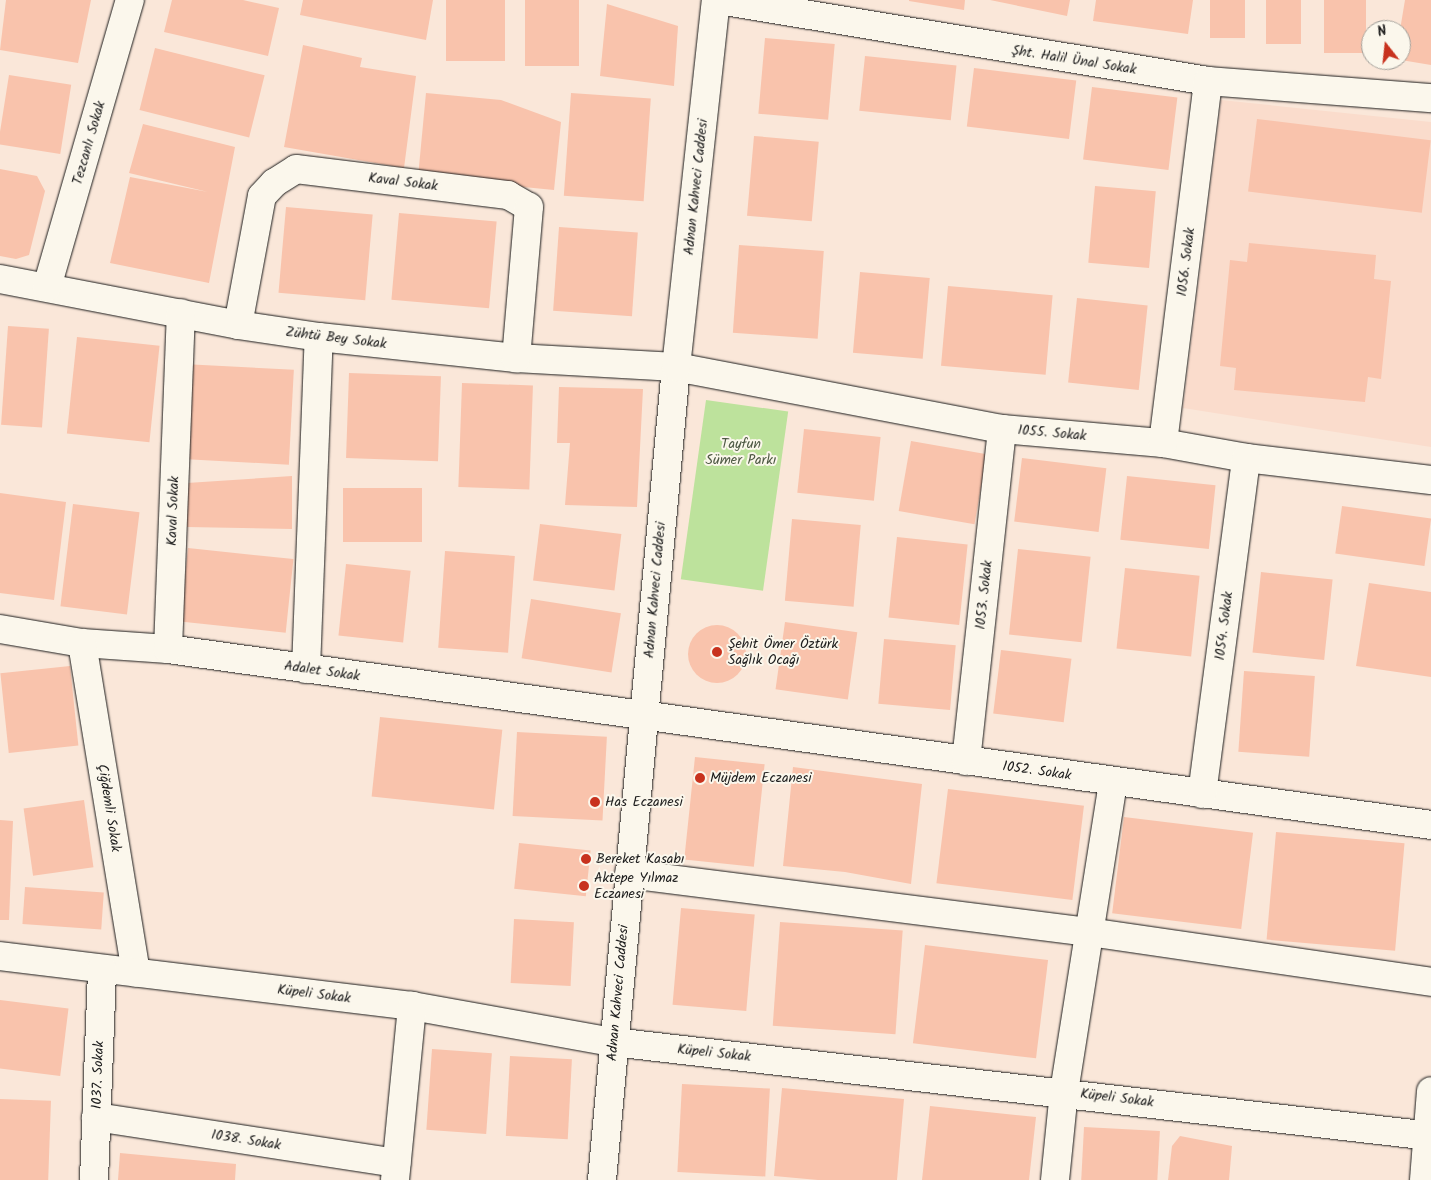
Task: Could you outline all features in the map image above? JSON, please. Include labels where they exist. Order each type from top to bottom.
[{"type":"street","name":"Tezcanlı Sokak","points":[[47,287],[130,0]]},
{"type":"street","name":"Şht. Halil Ünal Sokak","points":[[718,0],[1208,81],[1431,98]]},
{"type":"street","name":"Adnan Kahveci Caddesi","points":[[602,1180],[613,1042],[676,367],[718,0]]},
{"type":"street","name":"1056. Sokak","points":[[1163,443],[1208,81]]},
{"type":"street","name":"Kaval Sokak","points":[[238,325],[262,196],[274,183],[296,169],[508,195],[529,207],[516,358]]},
{"type":"street","name":"Zühtü Bey Sokak","points":[[0,279],[238,325],[319,337],[516,358],[676,367]]},
{"type":"street","name":"Kaval Sokak","points":[[168,649],[181,313]]},
{"type":"street","points":[[306,668],[319,337]]},
{"type":"street","name":"1055. Sokak","points":[[676,367],[1002,429],[1163,443],[1246,458],[1431,480]]},
{"type":"street","name":"1053. Sokak","points":[[966,762],[1002,429]]},
{"type":"street","name":"1054. Sokak","points":[[1202,794],[1246,458]]},
{"type":"street","name":"Adalet Sokak","points":[[0,629],[82,642],[168,649],[643,717]]},
{"type":"street","name":"Çiğdemli Sokak","points":[[82,642],[136,973]]},
{"type":"street","name":"1052. Sokak","points":[[643,717],[1431,825]]},
{"type":"street","points":[[1055,1180],[1064,1092],[1113,782]]},
{"type":"street","points":[[629,874],[1089,932],[1431,982]]},
{"type":"street","name":"Küpeli Sokak","points":[[0,956],[102,970],[412,1006],[613,1042],[1064,1092],[1430,1136]]},
{"type":"street","name":"1037. Sokak","points":[[94,1180],[102,970]]},
{"type":"street","points":[[396,1172],[412,1006]]},
{"type":"street","points":[[1424,1180],[1430,1136],[1431,1091]]},
{"type":"street","name":"1038. Sokak","points":[[96,1117],[396,1172]]},
{"type":"shaded area","points":[[1221,100],[1431,122],[1431,447],[1183,408]]},
{"type":"green space","name":"Tayfun Sümer Parkı","points":[[706,400],[788,412],[763,591],[681,579]]},
{"type":"building","points":[[6,0],[91,0],[78,63],[0,50]]},
{"type":"building","points":[[172,0],[243,0],[279,8],[268,56],[164,32]]},
{"type":"building","points":[[303,0],[433,0],[426,40],[300,15]]},
{"type":"building","points":[[446,0],[505,0],[505,61],[446,61]]},
{"type":"building","points":[[525,0],[579,0],[579,66],[525,66]]},
{"type":"building","points":[[909,0],[965,0],[964,10]]},
{"type":"building","points":[[990,0],[1070,0],[1067,16]]},
{"type":"building","points":[[1096,0],[1193,0],[1188,34],[1093,21]]},
{"type":"building","points":[[1210,0],[1245,0],[1245,38],[1210,38]]},
{"type":"building","points":[[1266,0],[1301,0],[1301,44],[1266,44]]},
{"type":"building","points":[[1324,0],[1366,0],[1366,20],[1361,20],[1361,53],[1324,53]]},
{"type":"building","points":[[1405,0],[1431,0],[1431,65],[1411,62],[1411,20],[1402,20]]},
{"type":"building","points":[[607,4],[678,26],[674,86],[600,76]]},
{"type":"building","points":[[765,38],[835,44],[828,120],[758,114]]},
{"type":"building","points":[[303,45],[362,58],[360,67],[416,76],[404,168],[284,147]]},
{"type":"building","points":[[155,48],[265,75],[249,137],[140,110]]},
{"type":"building","points":[[865,56],[956,66],[951,120],[859,111]]},
{"type":"building","points":[[974,68],[1076,81],[1069,139],[967,127]]},
{"type":"building","points":[[9,75],[71,85],[60,154],[0,144],[0,132]]},
{"type":"building","points":[[1092,87],[1177,97],[1168,170],[1083,159]]},
{"type":"building","points":[[426,93],[501,100],[561,122],[554,190],[418,177]]},
{"type":"building","points":[[571,93],[651,99],[644,201],[564,196]]},
{"type":"building","points":[[1257,119],[1431,140],[1422,213],[1248,191]]},
{"type":"building","points":[[143,124],[235,147],[209,283],[110,263],[130,177],[208,192],[129,173]]},
{"type":"building","points":[[754,136],[819,142],[812,221],[747,216]]},
{"type":"building","points":[[0,169],[37,176],[45,191],[29,255],[16,259],[0,256]]},
{"type":"building","points":[[1095,186],[1156,191],[1149,268],[1088,263]]},
{"type":"building","points":[[286,207],[373,215],[365,300],[279,293]]},
{"type":"building","points":[[399,213],[497,222],[489,308],[391,300]]},
{"type":"building","points":[[559,227],[638,233],[632,316],[553,311]]},
{"type":"building","points":[[1249,243],[1376,255],[1374,279],[1391,281],[1381,379],[1368,377],[1365,402],[1234,390],[1236,368],[1220,366],[1230,260],[1247,262]]},
{"type":"building","points":[[739,245],[824,251],[818,339],[733,333]]},
{"type":"building","points":[[860,272],[930,278],[923,359],[853,353]]},
{"type":"building","points":[[948,286],[1053,295],[1046,375],[941,366]]},
{"type":"building","points":[[1077,298],[1148,305],[1139,390],[1068,383]]},
{"type":"building","points":[[8,326],[49,329],[42,428],[1,425]]},
{"type":"building","points":[[77,337],[160,346],[149,442],[67,433]]},
{"type":"building","points":[[183,364],[294,370],[289,465],[178,459]]},
{"type":"building","points":[[349,373],[441,376],[438,461],[346,458]]},
{"type":"building","points":[[462,383],[533,385],[529,489],[458,487]]},
{"type":"building","points":[[559,387],[643,389],[637,507],[565,505],[570,443],[557,443]]},
{"type":"building","points":[[804,429],[881,437],[874,501],[797,493]]},
{"type":"building","points":[[911,441],[987,454],[975,524],[899,511]]},
{"type":"building","points":[[1022,458],[1106,468],[1099,532],[1014,522]]},
{"type":"building","points":[[292,476],[292,529],[187,527],[187,483]]},
{"type":"building","points":[[1127,476],[1216,485],[1209,549],[1120,540]]},
{"type":"building","points":[[343,488],[422,488],[422,542],[343,542]]},
{"type":"building","points":[[0,493],[66,502],[54,600],[0,593]]},
{"type":"building","points":[[73,504],[140,512],[127,614],[60,606]]},
{"type":"building","points":[[1342,506],[1431,519],[1424,566],[1335,554]]},
{"type":"building","points":[[792,519],[861,525],[854,607],[785,601]]},
{"type":"building","points":[[540,524],[621,534],[614,591],[533,581]]},
{"type":"building","points":[[897,537],[968,544],[959,625],[889,618]]},
{"type":"building","points":[[188,548],[293,559],[286,633],[180,622]]},
{"type":"building","points":[[1018,549],[1091,557],[1082,642],[1009,635]]},
{"type":"building","points":[[445,551],[515,556],[508,653],[438,648]]},
{"type":"building","points":[[346,564],[411,571],[403,642],[338,636]]},
{"type":"building","points":[[1125,568],[1200,576],[1191,656],[1117,649]]},
{"type":"building","points":[[1261,572],[1333,580],[1324,660],[1253,653]]},
{"type":"building","points":[[1369,583],[1431,592],[1431,677],[1356,666]]},
{"type":"building","points":[[531,599],[621,613],[611,672],[522,658]]},
{"type":"building","points":[[785,622],[857,632],[848,699],[776,689]]},
{"type":"building","name":"Şehit Ömer Öztürk Sağlık Ocağı","points":[[717,625],[728,627],[738,633],[744,643],[746,654],[744,665],[738,675],[728,681],[717,683],[706,681],[696,675],[690,665],[688,654],[690,643],[696,633],[706,627]]},
{"type":"building","points":[[884,639],[956,645],[950,710],[878,704]]},
{"type":"building","points":[[1001,650],[1071,659],[1064,722],[993,714]]},
{"type":"building","points":[[70,666],[78,746],[9,753],[0,673]]},
{"type":"building","points":[[1244,671],[1315,676],[1309,757],[1238,752]]},
{"type":"building","points":[[380,717],[502,730],[494,809],[372,797]]},
{"type":"building","points":[[517,732],[607,737],[602,821],[513,816]]},
{"type":"building","points":[[695,757],[765,764],[754,867],[684,859]]},
{"type":"building","points":[[793,767],[922,784],[911,884],[845,872],[783,866]]},
{"type":"building","points":[[948,789],[1084,806],[1072,900],[936,883]]},
{"type":"building","points":[[84,800],[93,867],[33,876],[24,808]]},
{"type":"building","points":[[1124,817],[1253,833],[1241,929],[1112,913]]},
{"type":"building","points":[[0,820],[13,821],[9,920],[0,920]]},
{"type":"building","points":[[1276,832],[1405,843],[1395,951],[1267,940]]},
{"type":"building","points":[[519,843],[591,851],[586,896],[514,889]]},
{"type":"building","points":[[25,887],[104,893],[101,929],[22,924]]},
{"type":"building","points":[[681,908],[755,914],[746,1011],[673,1005]]},
{"type":"building","points":[[514,919],[574,922],[571,986],[511,983]]},
{"type":"building","points":[[780,922],[903,931],[895,1034],[773,1026]]},
{"type":"building","points":[[925,945],[1048,960],[1036,1058],[913,1043]]},
{"type":"building","points":[[0,1000],[68,1008],[60,1076],[0,1069]]},
{"type":"building","points":[[432,1049],[492,1053],[486,1134],[426,1130]]},
{"type":"building","points":[[510,1056],[572,1059],[568,1139],[506,1136]]},
{"type":"building","points":[[682,1084],[770,1089],[765,1176],[677,1172]]},
{"type":"building","points":[[782,1088],[904,1099],[897,1180],[818,1180],[774,1176]]},
{"type":"building","points":[[0,1099],[51,1101],[48,1180],[0,1180]]},
{"type":"building","points":[[930,1106],[1036,1117],[1029,1180],[922,1180]]},
{"type":"building","points":[[1084,1127],[1160,1131],[1157,1180],[1081,1180]]},
{"type":"building","points":[[1180,1136],[1232,1146],[1229,1180],[1168,1180],[1172,1146]]},
{"type":"building","points":[[120,1153],[236,1164],[235,1180],[118,1180]]},
{"type":"place","name":"Şehit Ömer Öztürk Sağlık Ocağı","points":[[717,652]]},
{"type":"place","name":"Müjdem Eczanesi","points":[[700,778]]},
{"type":"place","name":"Has Eczanesi","points":[[595,802]]},
{"type":"place","name":"Bereket Kasabı","points":[[586,859]]},
{"type":"place","name":"Aktepe Yılmaz Eczanesi","points":[[584,886]]}]
